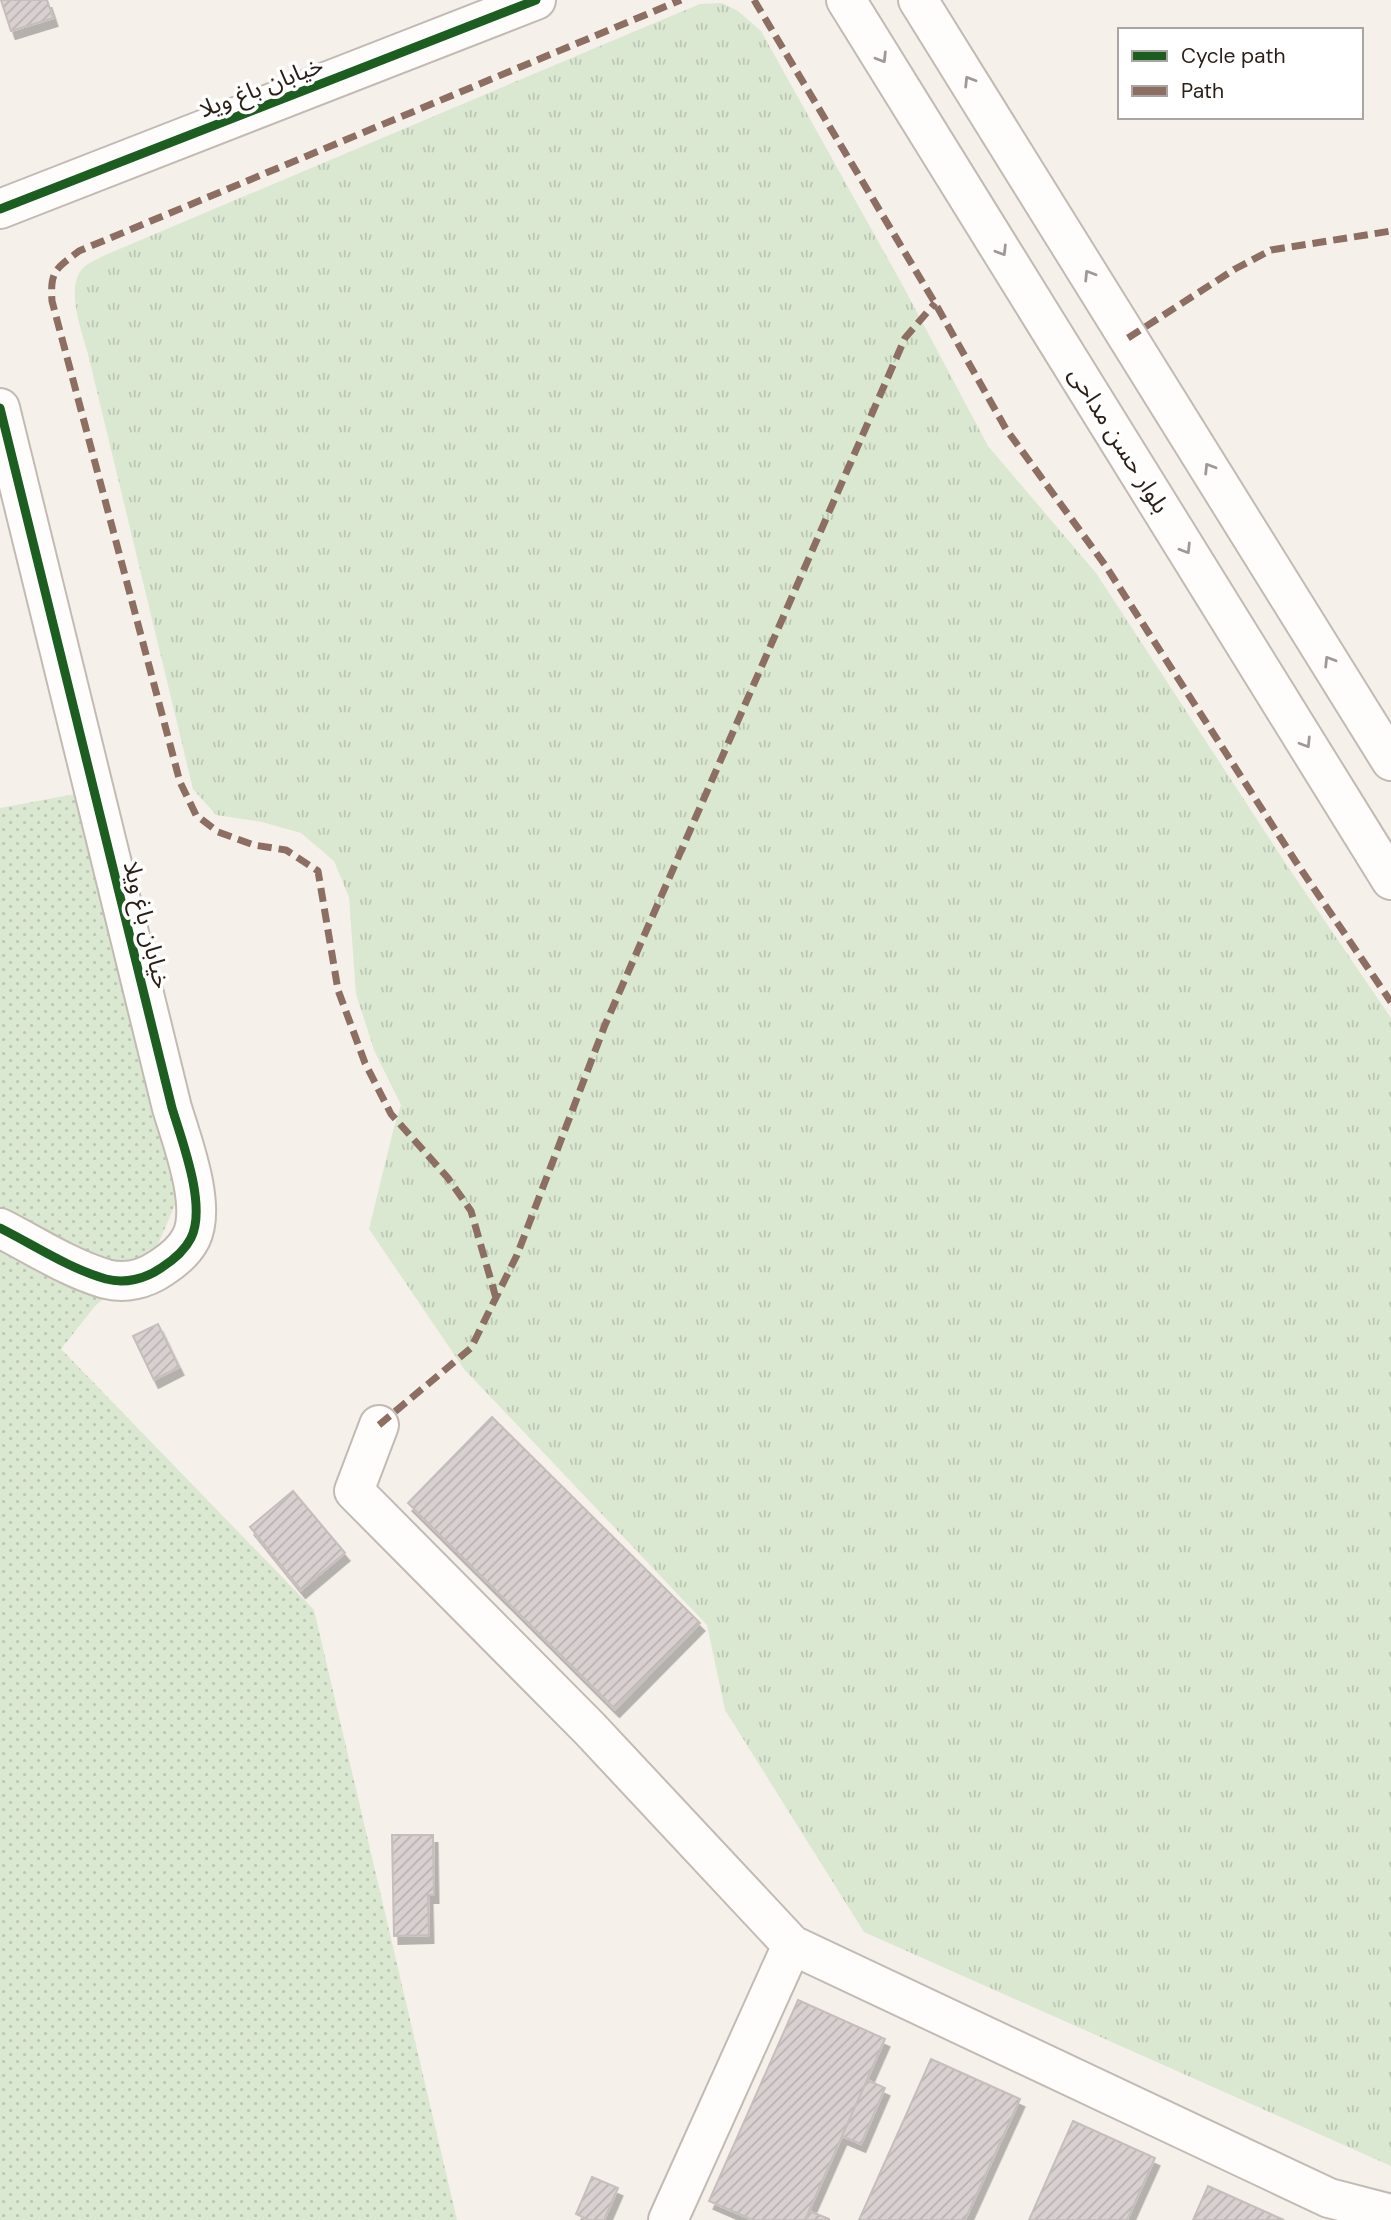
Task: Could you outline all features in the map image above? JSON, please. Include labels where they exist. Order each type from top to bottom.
[{"type":"main road","name":"خیابان باغ ویلا","points":[[0,209],[536,0]]},
{"type":"main road","name":"بلوار حسن مداحی","points":[[846,0],[1391,880]]},
{"type":"main road","points":[[918,0],[1391,761]]},
{"type":"main road","name":"خیابان باغ ویلا","points":[[0,408],[172,1108],[191,1172],[196,1208],[191,1238],[181,1252],[153,1273],[131,1280],[108,1280],[80,1270],[0,1228]]},
{"type":"main road","points":[[379,1425],[354,1491],[590,1729],[792,1945],[1329,2198],[1391,2214]]},
{"type":"main road","points":[[668,2220],[792,1945]]},
{"type":"green space","points":[[722,3],[738,11],[761,31],[903,286],[988,446],[1096,573],[1288,867],[1391,1018],[1391,2166],[864,1932],[725,1710],[707,1625],[464,1369],[369,1229],[401,1105],[374,1050],[356,994],[349,897],[334,861],[301,833],[262,822],[216,815],[193,789],[76,309],[75,286],[78,275],[84,267],[103,256],[700,4]]},
{"type":"green space","points":[[97,790],[199,1163],[174,1207],[153,1256],[95,1306],[61,1349],[314,1610],[457,2220],[0,2220],[0,808]]},
{"type":"building","points":[[1,0],[47,0],[53,18],[11,31]]},
{"type":"building","points":[[158,1324],[179,1367],[154,1380],[133,1336]]},
{"type":"building","points":[[492,1417],[700,1623],[615,1709],[408,1503]]},
{"type":"building","points":[[293,1491],[345,1553],[301,1590],[250,1527]]},
{"type":"building","points":[[392,1835],[433,1835],[434,1895],[428,1895],[429,1935],[394,1936]]},
{"type":"building","points":[[798,2000],[885,2039],[805,2220],[753,2220],[709,2201]]},
{"type":"building","points":[[931,2059],[1020,2099],[965,2220],[859,2220]]},
{"type":"building","points":[[867,2080],[885,2088],[861,2144],[842,2136]]},
{"type":"building","points":[[1073,2121],[1155,2158],[1127,2220],[1029,2220]]},
{"type":"building","points":[[592,2177],[618,2188],[604,2220],[589,2220],[576,2214]]},
{"type":"building","points":[[1208,2186],[1284,2220],[1193,2220]]},
{"type":"building","points":[[809,2211],[829,2219],[829,2220],[805,2220]]},
{"type":"marked path","points":[[496,1298],[471,1211],[448,1178],[391,1114],[365,1063],[338,990],[318,871],[286,850],[254,845],[218,832],[196,815],[180,782],[52,301],[52,283],[56,271],[79,251],[681,0]]},
{"type":"marked path","points":[[754,0],[935,303],[1006,429],[1105,565],[1296,862],[1391,1002]]},
{"type":"marked path","points":[[1128,338],[1235,269],[1271,250],[1391,231]]},
{"type":"marked path","points":[[379,1425],[471,1348],[517,1255],[605,1025],[905,338],[935,303]]},
{"type":"cycle path","points":[[0,209],[536,0]]},
{"type":"cycle path","points":[[0,408],[172,1108],[187,1155],[196,1209],[191,1238],[182,1251],[155,1272],[128,1281],[106,1279],[78,1269],[0,1228]]}]
